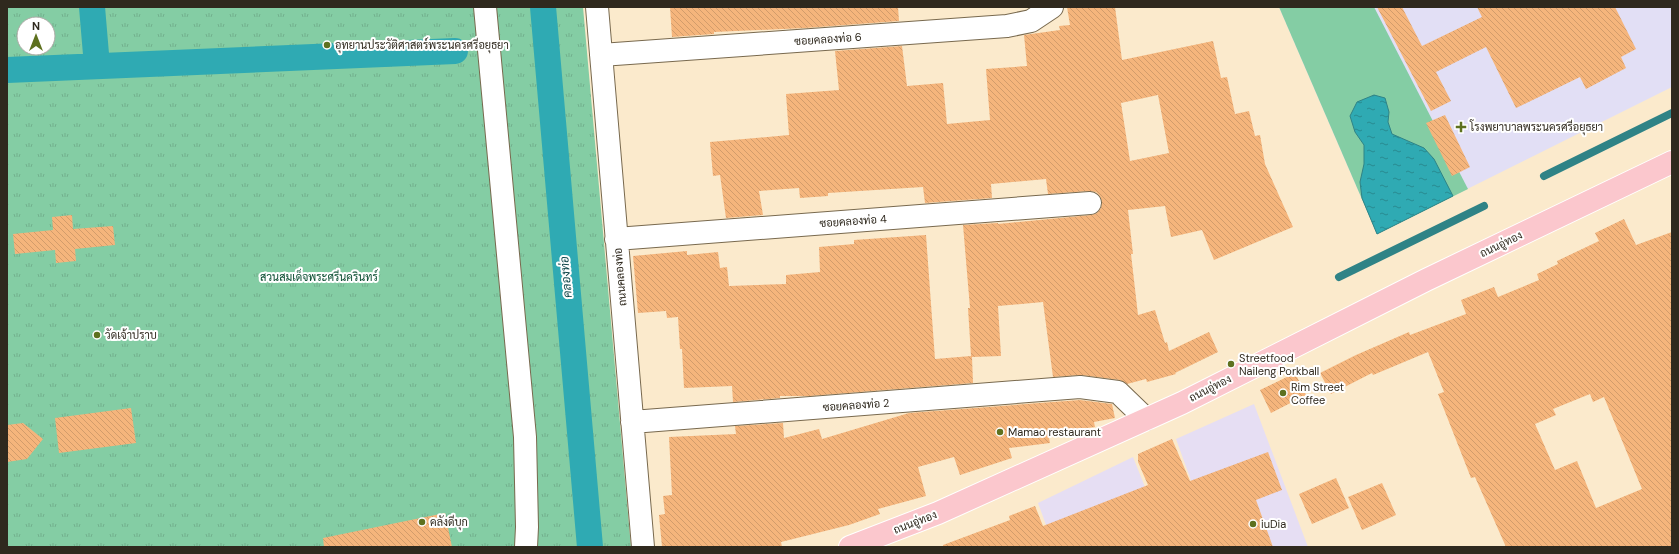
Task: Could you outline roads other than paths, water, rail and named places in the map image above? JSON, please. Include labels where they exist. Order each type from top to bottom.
[{"type":"main road","name":"ถนนอู่ทอง","points":[[850,547],[938,513],[1146,419],[1426,280],[1672,162]]},
{"type":"street","points":[[485,7],[525,437],[528,527],[526,547]]},
{"type":"street","name":"ถนนคลองท่อ","points":[[597,7],[643,547]]},
{"type":"street","name":"ซอยคลองท่อ 6","points":[[601,55],[1007,26],[1031,21],[1052,7]]},
{"type":"street","name":"ซอยคลองท่อ 4","points":[[616,239],[1090,202]]},
{"type":"street","name":"ซอยคลองท่อ 2","points":[[632,422],[1080,387],[1118,392],[1146,419]]},
{"type":"water","points":[[1374,95],[1385,98],[1389,112],[1388,122],[1392,134],[1424,148],[1434,159],[1453,196],[1377,234],[1362,198],[1360,182],[1364,164],[1364,145],[1355,132],[1350,116],[1357,102]]},
{"type":"waterway","points":[[92,7],[97,66]]},
{"type":"waterway","name":"คลองท่อ","points":[[543,7],[590,547]]},
{"type":"waterway","points":[[7,70],[455,51]]},
{"type":"waterway","points":[[1544,176],[1672,113]]},
{"type":"waterway","points":[[1339,277],[1484,206]]},
{"type":"place","name":"อุทยานประวัติศาสตร์พระนครศรีอยุธยา","points":[[327,45]]},
{"type":"place","name":"โรงพยาบาลพระนครศรีอยุธยา","points":[[1461,127]]},
{"type":"place","name":"วัดเจ้าปราบ","points":[[97,335]]},
{"type":"place","name":"Streetfood Naileng Porkball","points":[[1231,364]]},
{"type":"place","name":"Rim Street Coffee","points":[[1283,393]]},
{"type":"place","name":"Mamao restaurant","points":[[1000,432]]},
{"type":"place","name":"คลังดีบุก","points":[[422,522]]},
{"type":"place","name":"iuDia","points":[[1253,524]]},
{"type":"park label","name":"สวนสมเด็จพระศรีนครินทร์","points":[[319,277]]}]
